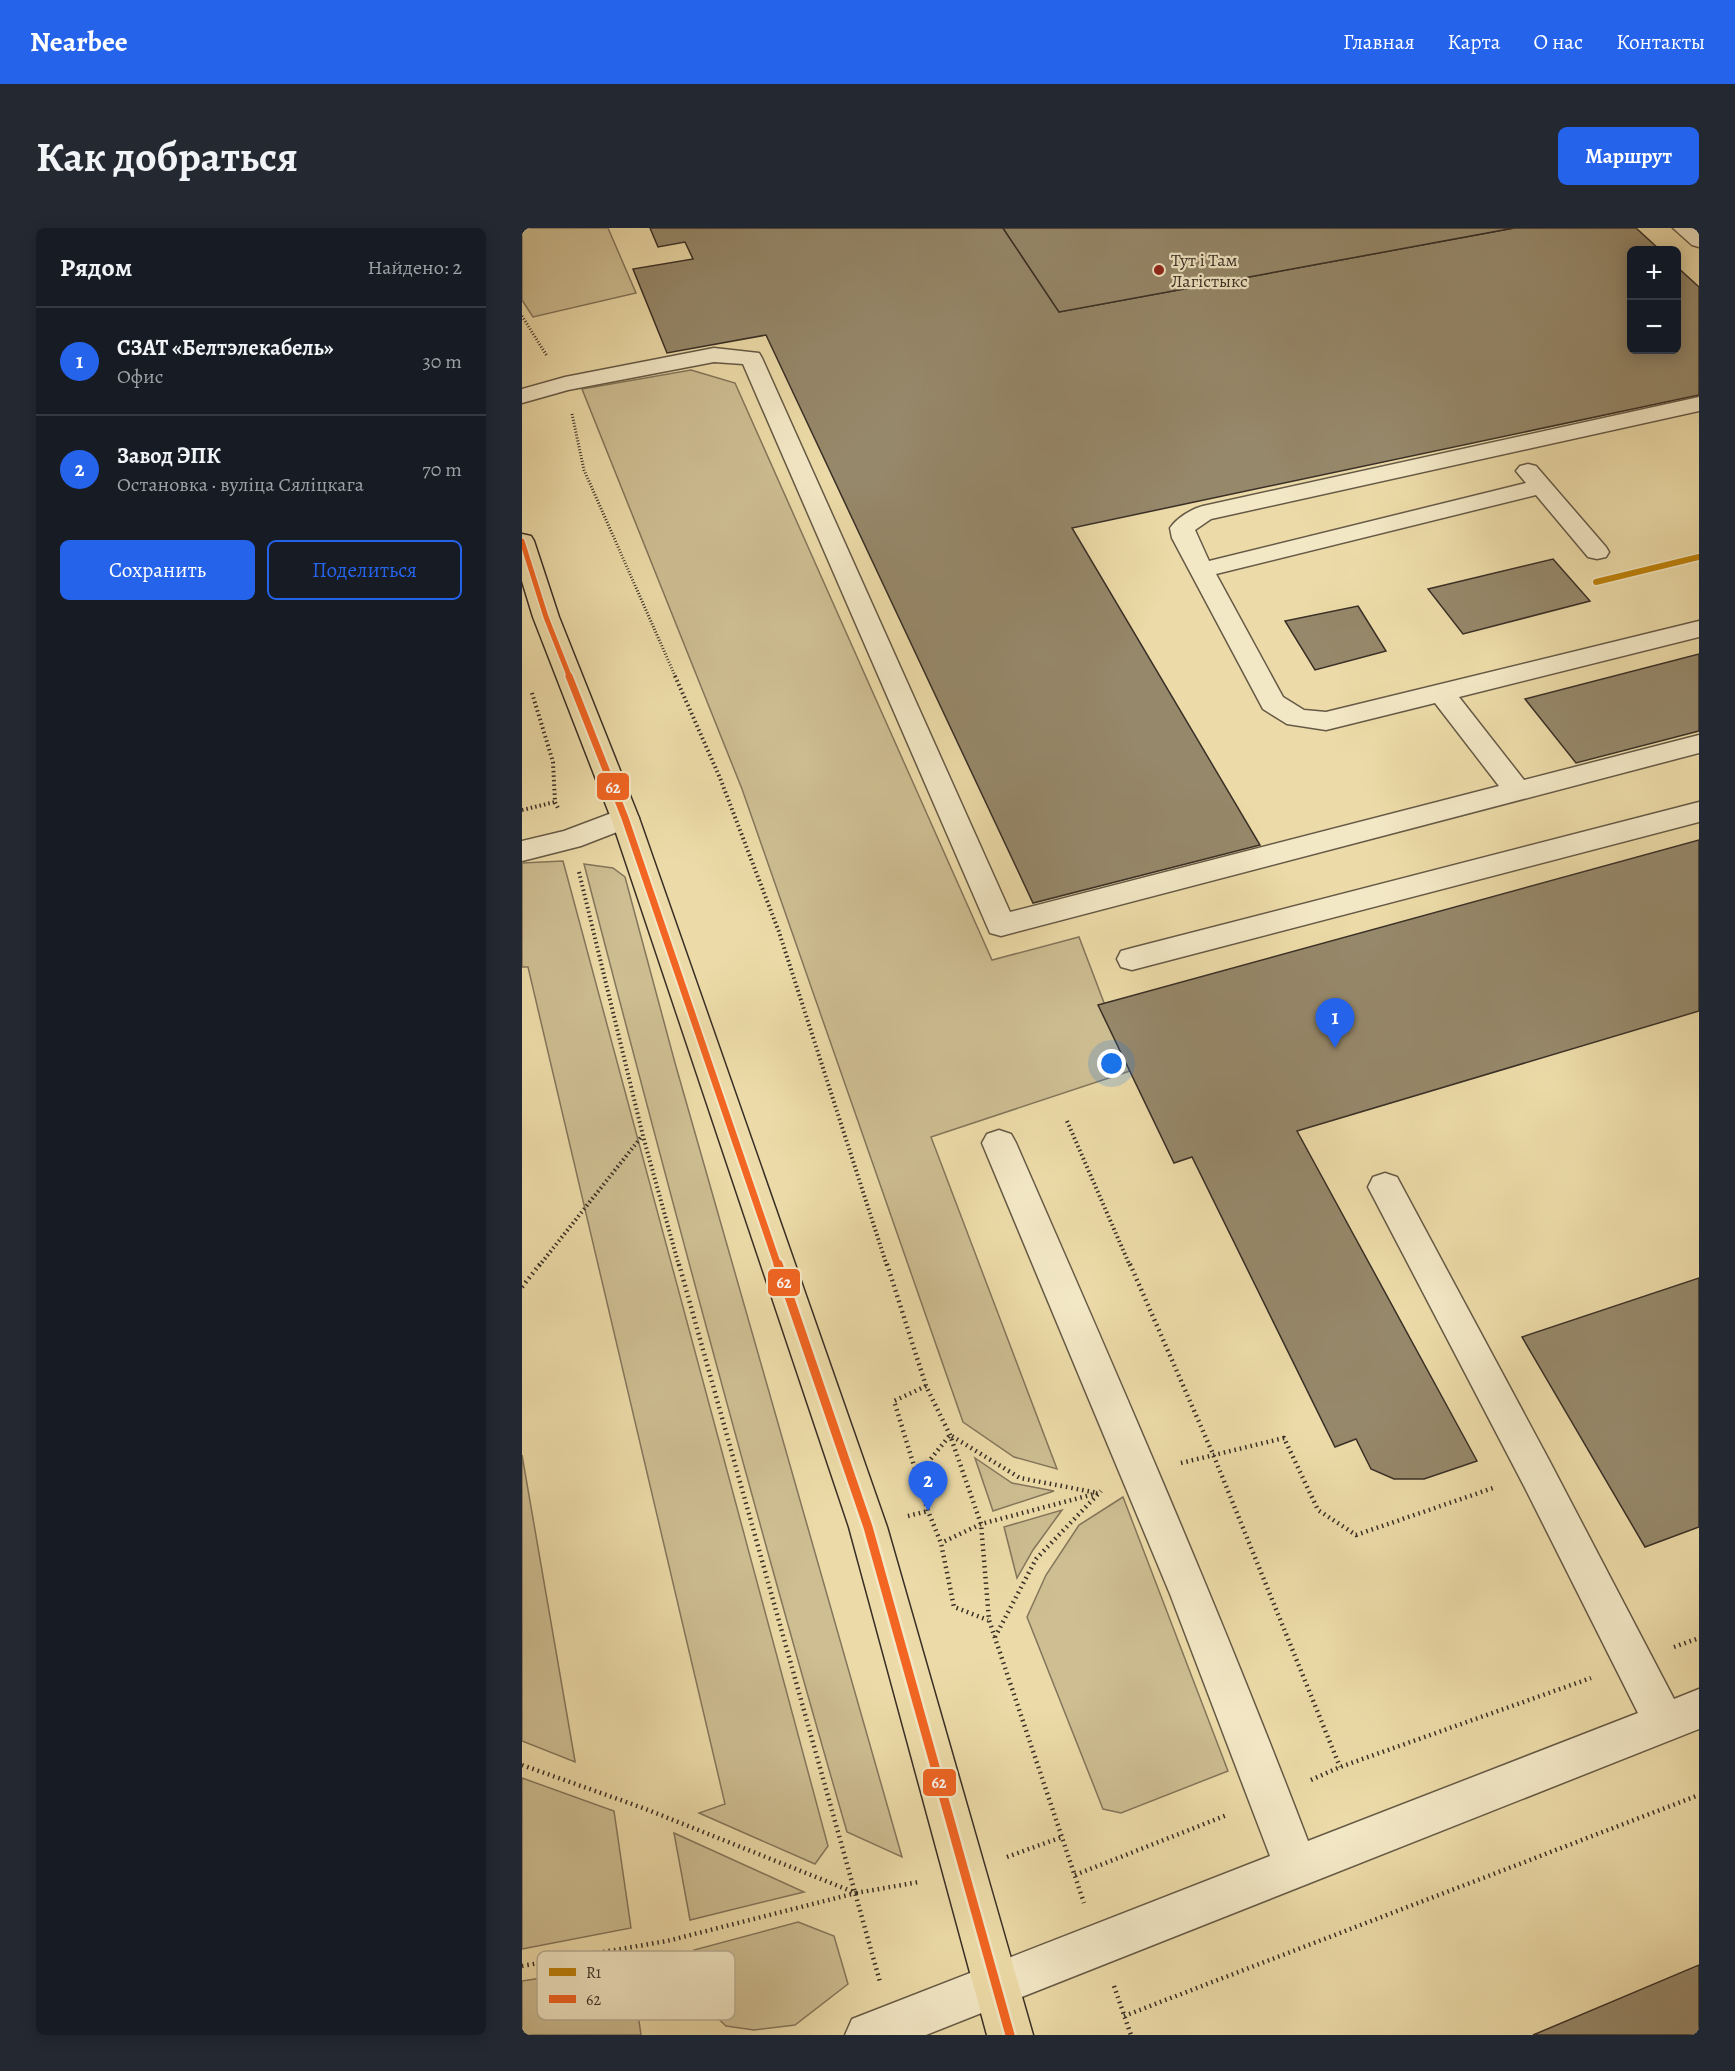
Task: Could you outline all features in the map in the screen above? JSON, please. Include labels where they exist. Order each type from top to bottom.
[{"type":"main road","points":[[522,541],[546,617],[625,818],[868,1527],[1010,2035]]},
{"type":"lane","points":[[1683,228],[1699,241]]},
{"type":"lane","points":[[522,396],[565,384],[714,355],[751,358],[1001,925],[1699,744]]},
{"type":"lane","points":[[1699,404],[1203,513],[1182,528],[1184,538],[1273,703],[1297,718],[1326,721],[1699,629]]},
{"type":"lane","points":[[1507,447],[1597,552]]},
{"type":"lane","points":[[1201,570],[1541,487]]},
{"type":"lane","points":[[1442,692],[1518,791]]},
{"type":"lane","points":[[1132,959],[1699,812]]},
{"type":"lane","points":[[522,851],[571,839],[625,818]]},
{"type":"lane","points":[[999,1143],[1141,1473],[1296,1868]]},
{"type":"lane","points":[[880,2030],[1682,1716],[1635,1662],[1385,1187]]},
{"type":"path","points":[[522,316],[565,384],[584,470],[720,778],[780,932],[926,1386],[950,1435],[981,1524],[989,1620],[1131,2035]]},
{"type":"path","points":[[529,684],[554,762],[555,802],[571,839],[643,1136],[856,1893],[880,2030]]},
{"type":"path","points":[[522,810],[555,802]]},
{"type":"path","points":[[1066,1121],[1213,1454],[1340,1767]]},
{"type":"path","points":[[522,1287],[643,1136]]},
{"type":"path","points":[[926,1386],[894,1401],[941,1543],[954,1607],[989,1620]]},
{"type":"path","points":[[917,1476],[950,1435]]},
{"type":"path","points":[[950,1435],[1020,1478],[1098,1493]]},
{"type":"path","points":[[941,1543],[981,1524],[1098,1493],[1141,1473],[1284,1438],[1318,1510],[1356,1535],[1537,1474]]},
{"type":"path","points":[[995,1637],[1036,1559],[1098,1493]]},
{"type":"path","points":[[1075,1875],[1270,1798],[1340,1767],[1699,1638]]},
{"type":"path","points":[[522,1765],[643,1808],[856,1893]]},
{"type":"path","points":[[1124,2016],[1699,1795]]},
{"type":"path","points":[[609,1951],[667,1941],[856,1893]]},
{"type":"path","points":[[522,1966],[537,1963]]},
{"type":"shaded area","points":[[522,228],[608,228],[636,293],[533,317],[522,300]]},
{"type":"shaded area","points":[[691,370],[735,383],[992,960],[1079,937],[1130,1071],[931,1137],[1057,1469],[1014,1457],[963,1422],[742,789],[582,389]]},
{"type":"shaded area","points":[[563,861],[828,1846],[815,1864],[699,1813],[725,1804],[528,967],[522,967],[522,863]]},
{"type":"shaded area","points":[[584,864],[613,868],[625,877],[675,1063],[902,1857],[847,1832],[712,1349]]},
{"type":"shaded area","points":[[522,1455],[575,1761],[575,1762],[522,1741]]},
{"type":"shaded area","points":[[975,1458],[1012,1483],[1054,1491],[993,1511]]},
{"type":"shaded area","points":[[1123,1497],[1228,1771],[1121,1813],[1103,1809],[1027,1617],[1046,1575],[1079,1525]]},
{"type":"shaded area","points":[[1062,1510],[1033,1550],[1017,1578],[1004,1527]]},
{"type":"shaded area","points":[[522,1778],[614,1811],[631,1928],[522,1949]]},
{"type":"shaded area","points":[[674,1833],[804,1892],[690,1920]]},
{"type":"shaded area","points":[[798,1922],[834,1936],[848,1984],[795,2025],[754,2030],[726,2026],[720,2020],[735,2020],[735,1951],[694,1950]]},
{"type":"shaded area","points":[[537,1979],[537,2020],[639,2020],[641,2035],[522,2035],[522,1981]]},
{"type":"building","points":[[650,228],[1003,228],[1059,312],[1514,228],[1636,228],[1656,246],[1627,246],[1627,354],[1681,354],[1681,271],[1699,287],[1699,395],[1072,528],[1260,845],[1033,903],[766,335],[667,353],[633,269],[693,259],[685,242],[658,247]]},
{"type":"building","name":"Тут і Там Лагістыкс","points":[[1003,228],[1514,228],[1059,312]]},
{"type":"building","points":[[1553,559],[1590,601],[1463,634],[1428,589]]},
{"type":"building","points":[[1358,606],[1386,651],[1315,670],[1285,621]]},
{"type":"building","points":[[1699,654],[1699,731],[1576,763],[1525,699]]},
{"type":"building","points":[[1699,840],[1699,1011],[1297,1131],[1477,1461],[1424,1479],[1394,1479],[1371,1469],[1356,1439],[1335,1447],[1192,1157],[1174,1163],[1098,1005]]},
{"type":"building","points":[[1699,1278],[1699,1527],[1645,1547],[1522,1337]]},
{"type":"building","points":[[1699,1965],[1699,2035],[1533,2035]]},
{"type":"transit line","name":"62","points":[[522,541],[546,617],[625,818],[868,1527],[1010,2035]]},
{"type":"transit line","name":"R1","points":[[1596,582],[1699,557]]},
{"type":"place","name":"Тут і Там Лагістыкс","points":[[1159,270]]},
{"type":"place","name":"СЗАТ «Белтэлекабель»","points":[[1335,1048]]},
{"type":"place","name":"Завод ЭПК","points":[[928,1511]]}]
